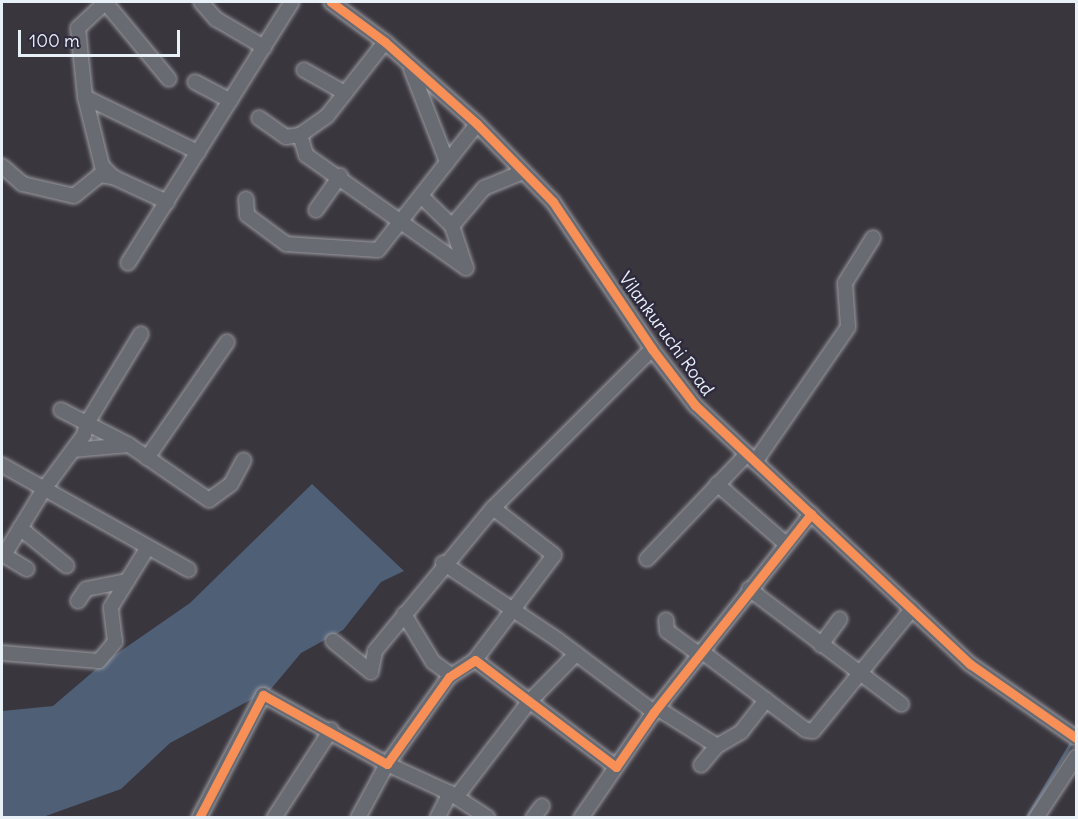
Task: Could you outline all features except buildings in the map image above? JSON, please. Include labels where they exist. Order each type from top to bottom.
[{"type":"street","points":[[113,177],[102,165],[85,97],[78,28],[105,2],[169,79]]},
{"type":"street","points":[[201,2],[216,19],[264,47]]},
{"type":"street","points":[[128,263],[292,2]]},
{"type":"street","name":"Vilankuruchi Road","points":[[338,4],[385,42],[477,124],[553,202],[652,349],[695,405],[970,664],[1073,736]]},
{"type":"street","points":[[259,118],[286,137],[300,135],[327,116],[385,42]]},
{"type":"street","points":[[409,64],[447,162]]},
{"type":"street","points":[[304,70],[345,93]]},
{"type":"street","points":[[195,82],[230,101]]},
{"type":"street","points":[[85,97],[198,152]]},
{"type":"street","points":[[246,200],[247,215],[286,244],[378,250],[477,124]]},
{"type":"street","points":[[300,135],[306,155],[340,176],[465,268],[452,226],[421,196]]},
{"type":"street","points":[[2,166],[23,184],[74,196],[100,175],[113,177],[166,202]]},
{"type":"street","points":[[452,226],[484,188],[523,172]]},
{"type":"street","points":[[316,210],[340,176]]},
{"type":"street","points":[[647,559],[717,484],[751,458],[848,327],[845,283],[873,238]]},
{"type":"street","points":[[27,569],[3,554],[44,489],[84,435],[87,423],[141,334]]},
{"type":"street","points":[[147,458],[227,342]]},
{"type":"street","points":[[333,641],[371,672],[375,651],[443,563],[493,508],[652,349]]},
{"type":"street","points":[[61,410],[129,445],[209,500],[231,484],[244,460]]},
{"type":"street","points":[[73,450],[129,445]]},
{"type":"street","points":[[2,465],[189,570]]},
{"type":"street","points":[[717,484],[786,544]]},
{"type":"street","points":[[358,818],[387,764],[451,675],[475,660],[554,555],[493,508]]},
{"type":"street","points":[[581,818],[655,710],[749,589],[811,514]]},
{"type":"street","points":[[20,528],[67,566]]},
{"type":"street","points":[[2,653],[99,662],[115,642],[111,607],[148,547]]},
{"type":"street","points":[[443,563],[655,710],[717,746]]},
{"type":"street","points":[[78,601],[86,589],[127,581]]},
{"type":"street","points":[[749,589],[901,704]]},
{"type":"street","points":[[666,620],[667,631],[700,652],[806,730],[813,730],[912,609]]},
{"type":"street","points":[[404,614],[433,662],[451,675]]},
{"type":"street","points":[[821,645],[840,619]]},
{"type":"street","points":[[437,818],[528,703],[576,654]]},
{"type":"street","points":[[475,660],[528,703],[616,767]]},
{"type":"street","points":[[199,818],[263,695],[331,730],[387,764],[454,795],[488,818]]},
{"type":"street","points":[[701,765],[717,746],[741,732],[766,700]]},
{"type":"street","points":[[274,818],[331,730]]},
{"type":"street","points":[[1036,818],[1077,757]]},
{"type":"street","points":[[595,818],[596,794]]},
{"type":"street","points":[[533,818],[542,806]]},
{"type":"water","points":[[312,484],[404,571],[381,582],[343,630],[301,653],[271,689],[170,743],[121,789],[43,817],[2,818],[2,711],[53,706],[102,664],[190,603]]},
{"type":"waterway","points":[[1075,733],[1076,726]]},
{"type":"waterway","points":[[1026,818],[1073,739]]},
{"type":"cycle path","points":[[331,2],[385,42],[477,124],[553,202],[652,349],[695,405],[970,664],[1076,738]]},
{"type":"cycle path","points":[[199,818],[263,695],[387,764],[449,677],[475,660],[616,767],[654,712],[811,514]]}]
